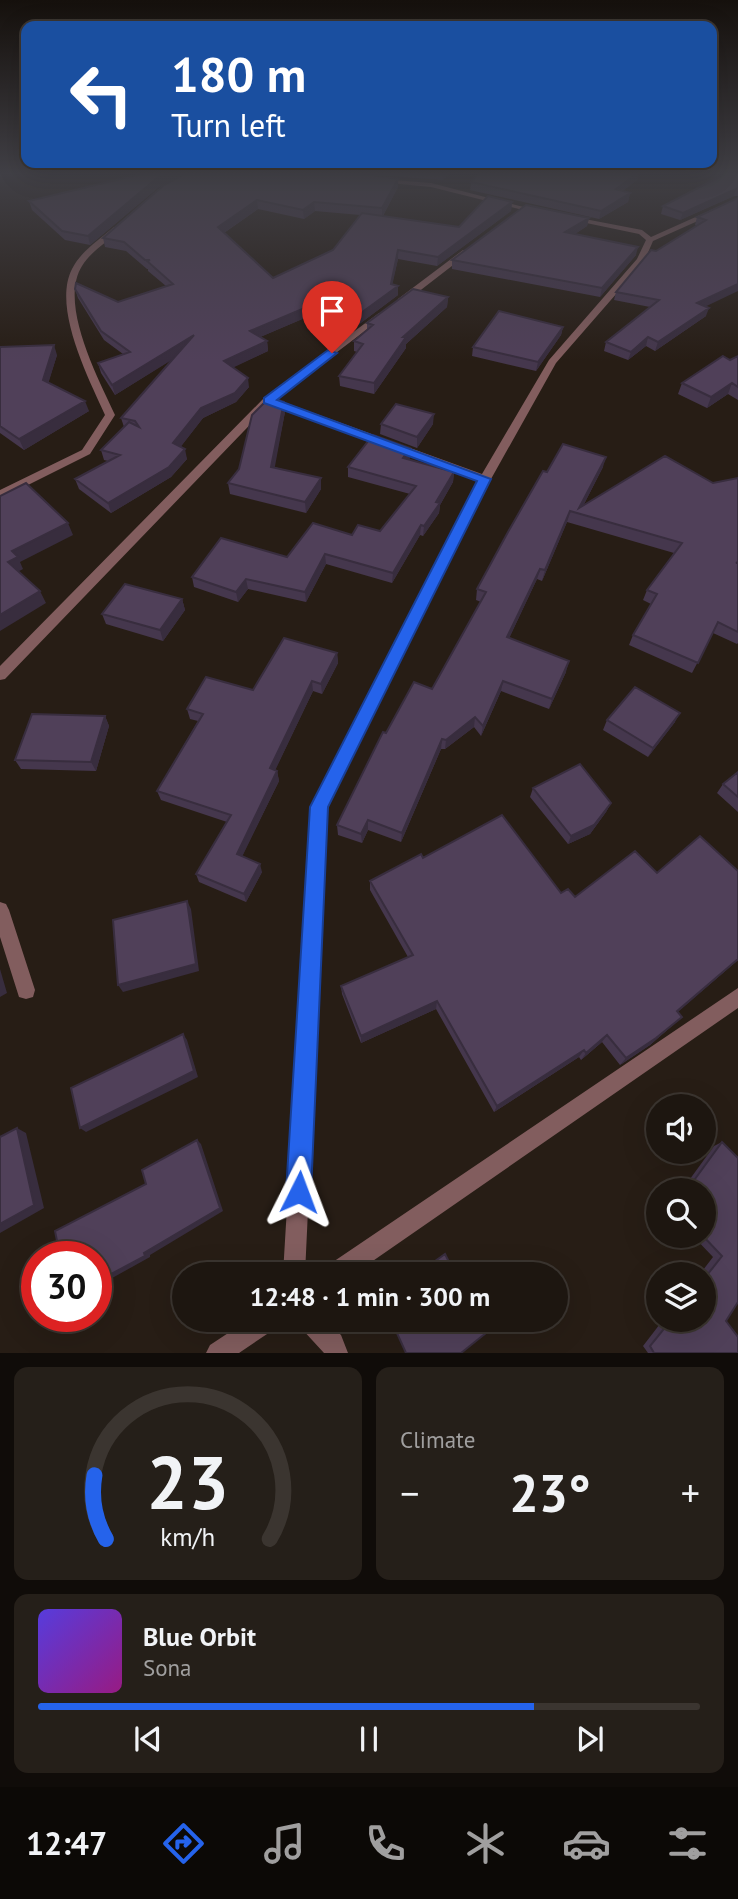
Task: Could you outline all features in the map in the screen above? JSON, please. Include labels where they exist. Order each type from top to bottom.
[{"type":"street","points":[[0,495],[86,452],[110,415],[83,356],[71,301],[73,274],[110,235]]},
{"type":"street","points":[[645,235],[650,240]]},
{"type":"street","points":[[295,1262],[319,807],[485,479],[551,362],[641,260],[650,240],[661,235]]},
{"type":"street","points":[[0,675],[268,400],[479,242]]},
{"type":"street","points":[[268,400],[485,479]]},
{"type":"street","points":[[0,910],[26,990]]},
{"type":"street","points":[[352,1262],[738,997]]},
{"type":"street","points":[[218,1353],[250,1332]]},
{"type":"street","points":[[322,1332],[333,1343],[336,1353]]},
{"type":"building","points":[[106,235],[227,235],[273,278],[333,250],[345,235],[467,235],[438,257],[398,250],[391,284],[398,286],[354,318],[314,304],[250,331],[267,341],[224,361],[248,378],[235,393],[201,408],[173,443],[185,449],[169,467],[108,503],[75,479],[120,455],[101,450],[129,422],[139,427],[135,421],[121,418],[194,335],[112,385],[98,363],[130,352],[101,331],[75,289],[76,283],[118,302],[173,284],[147,261],[150,260],[145,260],[124,242],[103,238]]},
{"type":"building","points":[[485,235],[580,235],[638,247],[602,288],[452,260]]},
{"type":"building","points":[[682,235],[738,235],[738,284],[697,303],[709,308],[658,342],[648,337],[631,352],[606,342],[659,300],[616,292],[651,250],[656,251]]},
{"type":"building","points":[[413,289],[448,297],[403,337],[406,337],[374,383],[339,376],[363,344],[354,341],[373,325],[367,323]]},
{"type":"building","points":[[499,311],[563,327],[538,362],[473,347]]},
{"type":"building","points":[[54,345],[43,380],[85,401],[19,439],[0,426],[0,347]]},
{"type":"building","points":[[723,356],[730,360],[738,356],[738,387],[732,383],[711,397],[682,383]]},
{"type":"building","points":[[270,397],[284,402],[271,467],[321,478],[305,502],[228,483],[239,469],[252,415]]},
{"type":"building","points":[[396,404],[434,414],[417,437],[381,424]]},
{"type":"building","points":[[373,435],[410,448],[403,458],[454,472],[436,502],[440,503],[424,526],[421,525],[393,573],[325,554],[305,592],[246,579],[236,592],[192,577],[221,538],[287,557],[313,523],[352,535],[358,525],[380,531],[416,486],[348,467]]},
{"type":"building","points":[[563,444],[606,457],[579,508],[665,456],[713,483],[738,478],[738,632],[718,622],[698,663],[633,635],[657,594],[647,590],[682,543],[570,511],[545,570],[540,569],[507,637],[569,661],[552,699],[503,681],[483,726],[475,717],[446,740],[442,739],[402,833],[368,820],[361,834],[337,825],[383,732],[386,733],[414,682],[432,689],[486,592],[477,589],[543,471],[547,472]]},
{"type":"building","points":[[26,483],[68,523],[12,551],[18,557],[8,562],[40,591],[0,615],[0,496]]},
{"type":"building","points":[[125,584],[182,599],[160,630],[102,614]]},
{"type":"building","points":[[284,638],[337,653],[321,684],[312,681],[270,768],[277,771],[237,854],[260,864],[244,894],[196,874],[231,815],[157,791],[203,714],[187,709],[206,677],[253,690]]},
{"type":"building","points":[[635,687],[680,713],[653,748],[607,720]]},
{"type":"building","points":[[32,714],[105,716],[91,762],[15,760]]},
{"type":"building","points":[[580,764],[611,803],[594,825],[571,836],[533,788]]},
{"type":"building","points":[[738,772],[738,797],[723,784]]},
{"type":"building","points":[[502,815],[561,893],[568,889],[575,897],[635,851],[657,873],[700,836],[738,871],[738,959],[677,1011],[682,1017],[626,1058],[607,1035],[586,1053],[584,1050],[497,1106],[437,1001],[361,1036],[341,986],[413,955],[370,881],[421,854],[423,858]]},
{"type":"building","points":[[187,901],[196,964],[118,985],[113,920]]},
{"type":"building","points":[[183,1034],[194,1071],[80,1128],[71,1088]]},
{"type":"building","points":[[17,1128],[34,1205],[0,1224],[0,1137]]},
{"type":"building","points":[[197,1140],[220,1208],[144,1253],[145,1256],[112,1274],[112,1241],[57,1241],[55,1231],[146,1184],[142,1170]]},
{"type":"building","points":[[722,1142],[738,1158],[738,1302],[726,1321],[738,1337],[738,1353],[654,1353],[650,1346],[661,1332],[716,1332],[716,1264],[722,1256],[714,1248],[716,1178],[696,1178],[706,1164],[716,1164],[716,1150]]},
{"type":"building","points":[[445,1254],[449,1262],[434,1262]]},
{"type":"building","points":[[396,1332],[486,1333],[461,1353],[406,1353]]},
{"type":"route","points":[[299,1192],[319,807],[485,479],[268,400],[332,353]]}]
